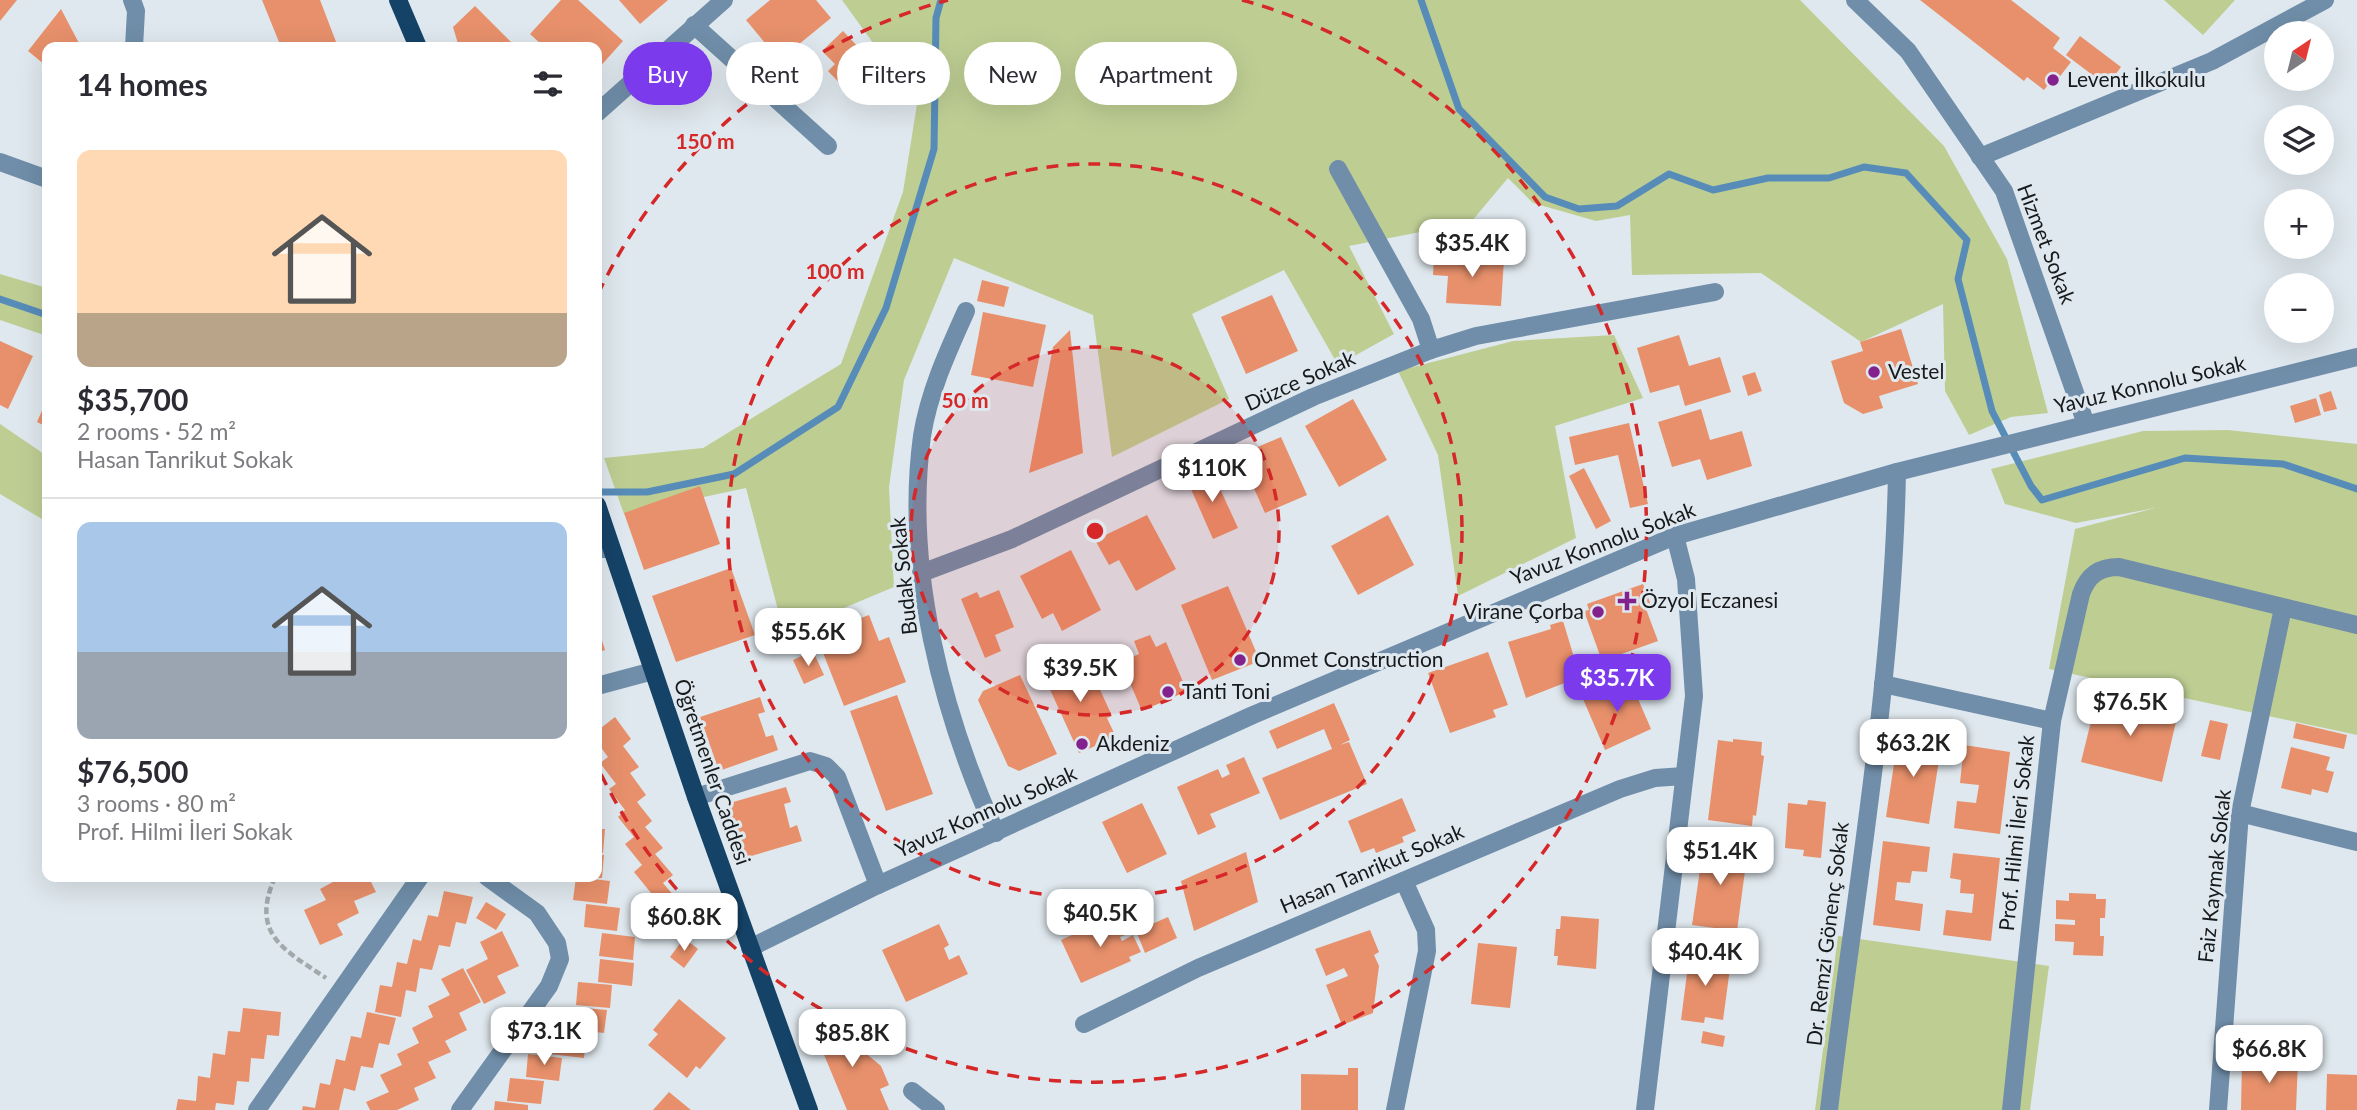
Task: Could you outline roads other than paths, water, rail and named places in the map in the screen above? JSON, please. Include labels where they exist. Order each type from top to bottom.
[{"type":"main road","points":[[398,0],[416,42]]},
{"type":"main road","name":"Öğretmenler Caddesi","points":[[602,523],[603,549],[653,671],[695,797],[809,1110]]},
{"type":"street","points":[[132,0],[136,11],[134,42]]},
{"type":"street","points":[[602,109],[724,0]]},
{"type":"street","name":"Hizmet Sokak","points":[[1855,0],[1908,51],[2012,208],[2086,424]]},
{"type":"street","points":[[1980,157],[2212,61],[2325,0]]},
{"type":"street","points":[[695,25],[828,146]]},
{"type":"street","points":[[0,162],[42,177]]},
{"type":"street","points":[[1338,170],[1421,319],[1431,350]]},
{"type":"street","name":"Düzce Sokak","points":[[924,572],[1024,533],[1313,397],[1431,350],[1476,336],[1715,292]]},
{"type":"street","name":"Budak Sokak","points":[[966,311],[941,365],[922,435],[919,496],[929,618],[951,715],[979,795],[996,833]]},
{"type":"street","name":"Yavuz Konnolu Sokak","points":[[750,947],[878,885],[1253,715],[1675,536],[1897,472],[2357,356]]},
{"type":"street","name":"Dr. Remzi Gönenç Sokak","points":[[1829,1110],[1883,684],[1895,567],[1897,472]]},
{"type":"street","points":[[1645,1110],[1692,726],[1693,662],[1686,579],[1675,536]]},
{"type":"street","name":"Prof. Hilmi İleri Sokak","points":[[2011,1110],[2052,721],[2081,594],[2098,570],[2119,567],[2283,608]]},
{"type":"street","points":[[2283,608],[2357,625]]},
{"type":"street","name":"Faiz Kaymak Sokak","points":[[2218,1110],[2240,813],[2283,608]]},
{"type":"street","points":[[602,685],[653,671]]},
{"type":"street","points":[[1883,684],[2052,721]]},
{"type":"street","points":[[695,797],[810,761],[826,766],[837,777],[878,885]]},
{"type":"street","name":"Hasan Tanrikut Sokak","points":[[1084,1024],[1198,968],[1620,789],[1655,778],[1684,776]]},
{"type":"street","points":[[2240,813],[2357,842]]},
{"type":"street","points":[[1395,1110],[1427,951],[1426,930],[1404,881]]},
{"type":"street","points":[[257,1110],[416,882]]},
{"type":"street","points":[[460,1110],[549,986],[560,959],[557,943],[537,913],[494,882]]},
{"type":"street","points":[[912,1091],[936,1110]]},
{"type":"waterway","points":[[602,492],[647,492],[734,474],[838,407],[886,308],[934,149],[936,18],[941,0]]},
{"type":"waterway","points":[[1421,0],[1459,109],[1545,197],[1579,209],[1617,206],[1669,174],[1713,190],[1768,178],[1829,178],[1864,167],[1906,173],[1967,240],[1958,279],[1992,411],[2031,486],[2042,500],[2185,458],[2283,464],[2357,489]]},
{"type":"waterway","points":[[0,299],[42,313]]},
{"type":"place","name":"Levent İlkokulu","points":[[2053,80]]},
{"type":"place","name":"Vestel","points":[[1874,372]]},
{"type":"place","name":"Özyol Eczanesi","points":[[1627,601]]},
{"type":"place","name":"Virane Çorba","points":[[1598,612]]},
{"type":"place","name":"Onmet Construction","points":[[1240,660]]},
{"type":"place","name":"Tanti Toni","points":[[1168,692]]},
{"type":"place","name":"Akdeniz","points":[[1082,744]]}]
